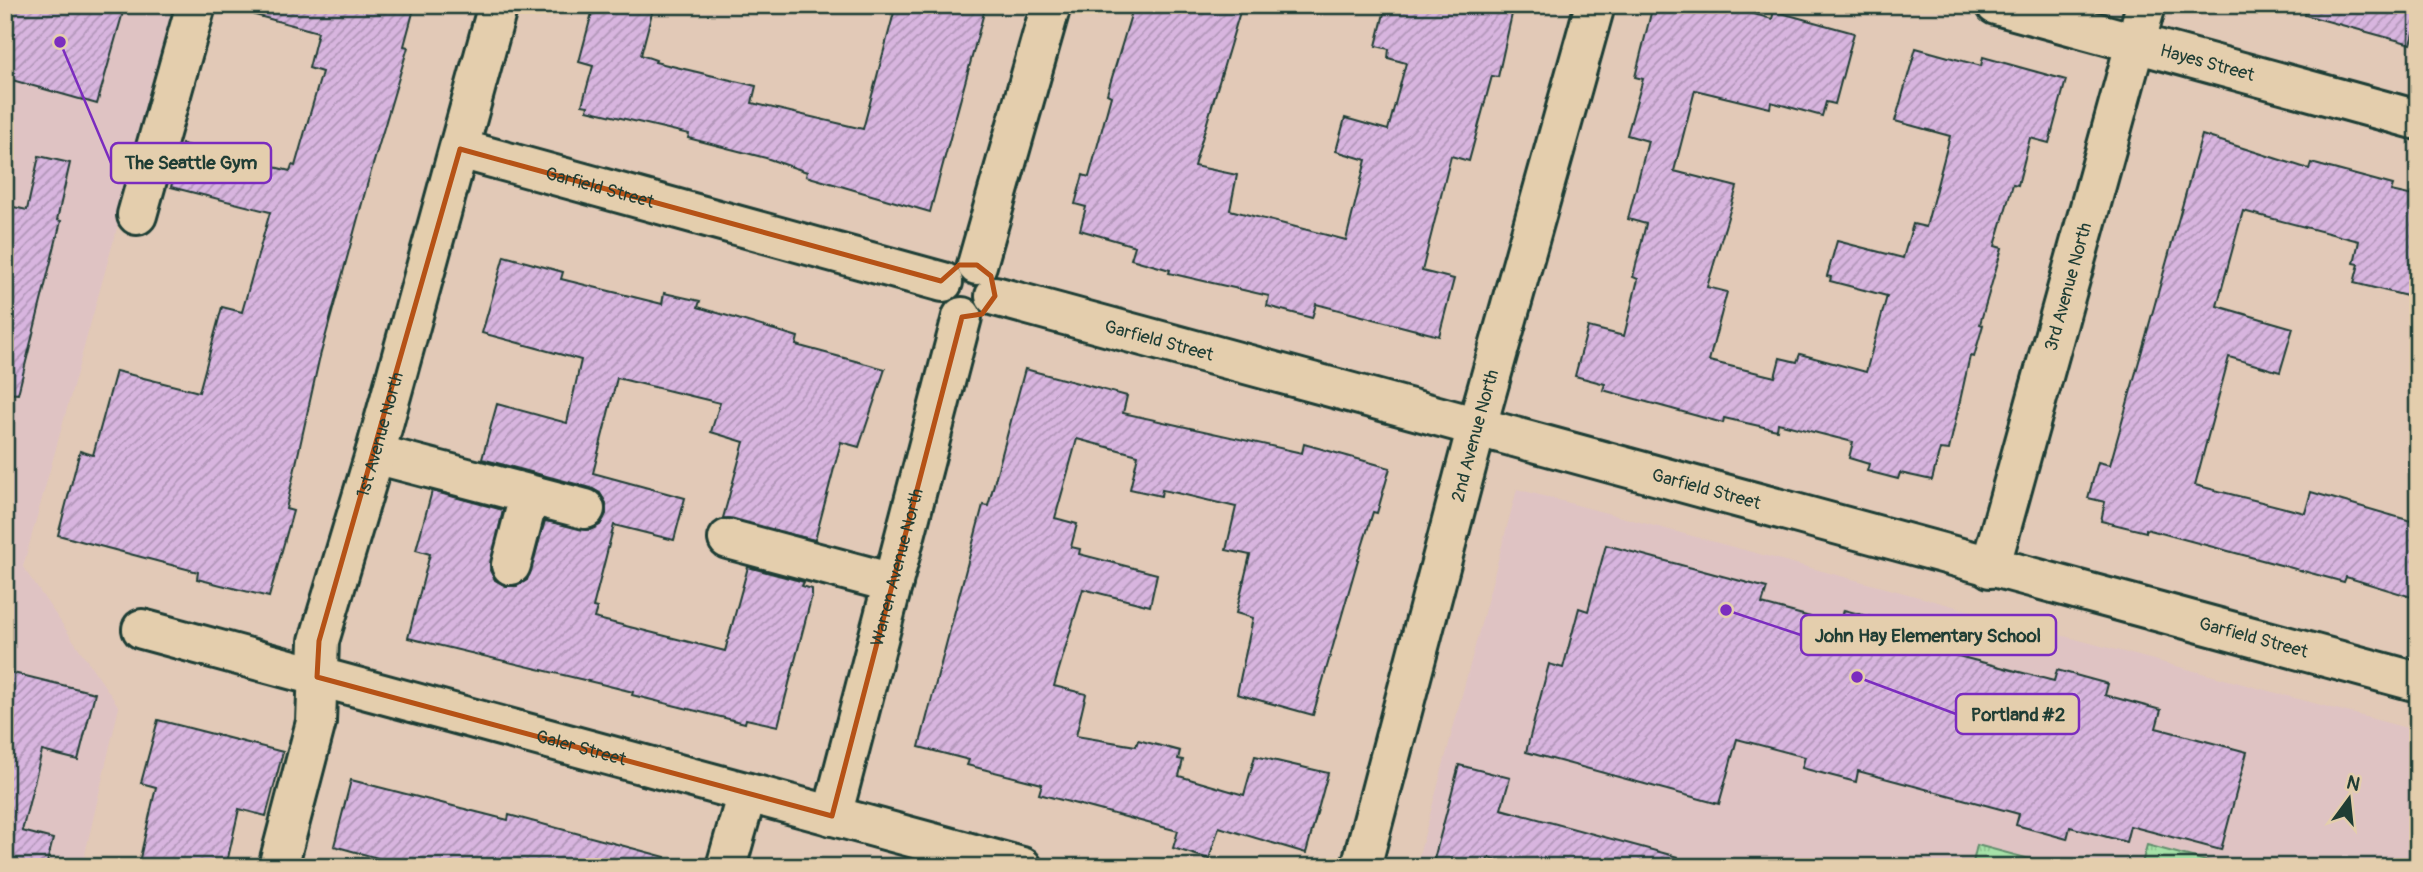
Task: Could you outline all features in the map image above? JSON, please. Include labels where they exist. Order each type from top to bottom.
[{"type":"street","points":[[136,215],[196,5]]},
{"type":"street","name":"1st Avenue North","points":[[278,867],[316,722],[319,641],[375,454],[498,5]]},
{"type":"street","points":[[986,281],[959,265],[951,270],[943,282],[944,301],[962,317],[982,314],[986,281],[1051,5]]},
{"type":"street","name":"2nd Avenue North","points":[[1361,867],[1477,426],[1595,5]]},
{"type":"street","name":"Hayes Street","points":[[1996,5],[2418,120]]},
{"type":"street","name":"3rd Avenue North","points":[[1990,568],[2146,5]]},
{"type":"street","name":"Garfield Street","points":[[460,149],[943,282]]},
{"type":"street","name":"Garfield Street","points":[[986,281],[1477,426],[1990,568],[2418,682]]},
{"type":"street","name":"Warren Avenue North","points":[[832,816],[962,317]]},
{"type":"street","points":[[375,454],[585,509]]},
{"type":"street","points":[[510,565],[529,496]]},
{"type":"street","points":[[728,539],[893,583]]},
{"type":"street","name":"Galer Street","points":[[142,629],[1022,867]]},
{"type":"street","points":[[726,867],[747,793]]},
{"type":"highlighted area","points":[[460,149],[941,281],[959,265],[977,265],[991,276],[995,296],[982,314],[962,317],[832,816],[317,677],[319,641]]},
{"type":"shaded area","points":[[5,5],[179,5],[23,567],[119,707],[82,867],[5,867]]},
{"type":"shaded area","points":[[1517,489],[2418,731],[2418,826],[2407,867],[1416,867]]},
{"type":"green space","points":[[1977,845],[2060,867],[1972,867]]},
{"type":"green space","points":[[2147,845],[2229,867],[2141,867]]},
{"type":"building","points":[[5,5],[125,5],[97,104],[5,78]]},
{"type":"building","points":[[257,5],[415,5],[404,46],[408,47],[319,360],[286,509],[293,511],[269,597],[197,579],[198,572],[58,535],[80,451],[93,455],[116,371],[199,392],[222,307],[242,312],[270,212],[171,187],[182,144],[290,171],[292,165],[295,166],[322,72],[309,68],[318,32],[255,15]]},
{"type":"building","points":[[594,5],[654,5],[641,55],[656,60],[655,62],[756,86],[752,103],[863,129],[896,5],[986,5],[930,212],[806,176],[807,172],[766,158],[688,138],[689,134],[587,110],[588,106],[582,105],[593,66],[579,62]]},
{"type":"building","points":[[1134,5],[1242,5],[1194,166],[1237,175],[1230,210],[1346,240],[1366,160],[1336,151],[1345,118],[1388,130],[1406,63],[1388,58],[1389,49],[1376,46],[1386,5],[1514,5],[1498,77],[1492,76],[1469,161],[1451,156],[1422,271],[1454,279],[1439,336],[1316,304],[1312,318],[1267,306],[1269,296],[1169,273],[1170,270],[1131,259],[1135,246],[1080,230],[1086,207],[1075,204],[1083,175],[1089,177],[1111,96],[1107,94]]},
{"type":"building","points":[[1653,5],[1722,5],[1772,19],[1774,11],[1854,33],[1835,104],[1826,102],[1822,116],[1771,102],[1770,108],[1695,90],[1674,171],[1737,187],[1707,287],[1727,292],[1709,361],[1775,377],[1780,358],[1797,362],[1800,354],[1866,372],[1887,296],[1830,281],[1831,277],[1827,276],[1837,241],[1903,258],[1913,224],[1926,227],[1950,136],[1895,121],[1916,48],[1981,66],[1983,57],[2066,80],[2049,143],[2030,138],[2018,185],[2013,184],[1995,246],[2002,248],[1980,324],[1983,325],[1974,357],[1970,356],[1949,450],[1940,449],[1932,480],[1900,473],[1898,479],[1867,471],[1869,464],[1849,458],[1853,442],[1778,423],[1777,430],[1724,418],[1723,423],[1603,390],[1605,384],[1575,376],[1588,327],[1624,336],[1638,279],[1633,277],[1646,224],[1628,219],[1648,141],[1627,135],[1643,79],[1635,77]]},
{"type":"building","points":[[2306,5],[2418,5],[2418,20],[2411,44],[2305,15]]},
{"type":"building","points":[[2202,135],[2309,169],[2311,163],[2393,185],[2391,191],[2418,197],[2418,255],[2407,296],[2354,283],[2359,264],[2354,263],[2359,241],[2243,211],[2217,306],[2293,328],[2280,372],[2229,357],[2195,485],[2305,513],[2311,492],[2418,523],[2418,599],[2346,577],[2344,582],[2146,529],[2146,532],[2101,521],[2105,502],[2088,498],[2098,462],[2110,465]]},
{"type":"building","points":[[39,156],[70,163],[57,220],[61,221],[18,394],[5,393],[5,205],[27,210]]},
{"type":"building","points":[[504,256],[563,272],[561,279],[662,304],[664,293],[700,301],[698,307],[798,337],[796,345],[885,369],[859,447],[841,442],[815,540],[723,518],[744,442],[711,432],[720,403],[617,378],[593,473],[685,498],[674,540],[614,525],[593,607],[597,608],[594,618],[725,651],[748,567],[804,582],[802,586],[812,589],[812,595],[778,726],[746,719],[745,723],[632,695],[633,692],[408,638],[430,554],[416,550],[432,491],[503,510],[490,570],[495,580],[506,586],[517,586],[527,580],[545,521],[590,530],[600,525],[606,514],[606,503],[600,493],[591,488],[482,459],[497,404],[567,423],[581,360],[482,333]]},
{"type":"building","points":[[1025,369],[1127,396],[1123,413],[1302,453],[1304,444],[1390,468],[1377,513],[1373,512],[1357,563],[1313,715],[1237,694],[1253,618],[1236,613],[1250,555],[1226,550],[1236,507],[1162,490],[1161,496],[1130,489],[1138,455],[1077,439],[1055,518],[1077,524],[1071,547],[1080,549],[1079,554],[1157,574],[1150,606],[1083,589],[1054,686],[1086,694],[1076,736],[1136,746],[1138,740],[1180,751],[1178,759],[1183,760],[1179,776],[1244,795],[1255,756],[1328,773],[1306,853],[1219,827],[1209,859],[1173,848],[1178,831],[1039,794],[1042,784],[967,765],[969,760],[919,747],[983,505],[988,506]]},
{"type":"building","points":[[1606,545],[1767,588],[1762,604],[1840,625],[1844,610],[1897,624],[1893,639],[2054,681],[2057,670],[2108,684],[2105,695],[2161,710],[2156,728],[2247,752],[2221,850],[2130,826],[2126,842],[2070,827],[2067,839],[2016,825],[2019,814],[1858,771],[1856,782],[1802,768],[1805,757],[1737,739],[1719,804],[1526,752],[1549,664],[1563,668],[1579,608],[1588,611]]},
{"type":"building","points":[[5,671],[95,693],[78,760],[42,751],[22,831],[53,839],[46,867],[5,867]]},
{"type":"building","points":[[158,720],[283,752],[266,816],[239,809],[226,867],[138,867],[156,787],[141,783]]},
{"type":"building","points":[[1459,765],[1510,778],[1501,809],[1678,857],[1677,867],[1520,867],[1488,858],[1486,867],[1432,867]]},
{"type":"building","points":[[351,780],[508,820],[509,815],[665,857],[663,867],[410,867],[334,846]]},
{"type":"place","name":"The Seattle Gym","points":[[60,42]]},
{"type":"place","name":"John Hay Elementary School","points":[[1726,610]]},
{"type":"place","name":"Portland #2","points":[[1857,677]]}]
